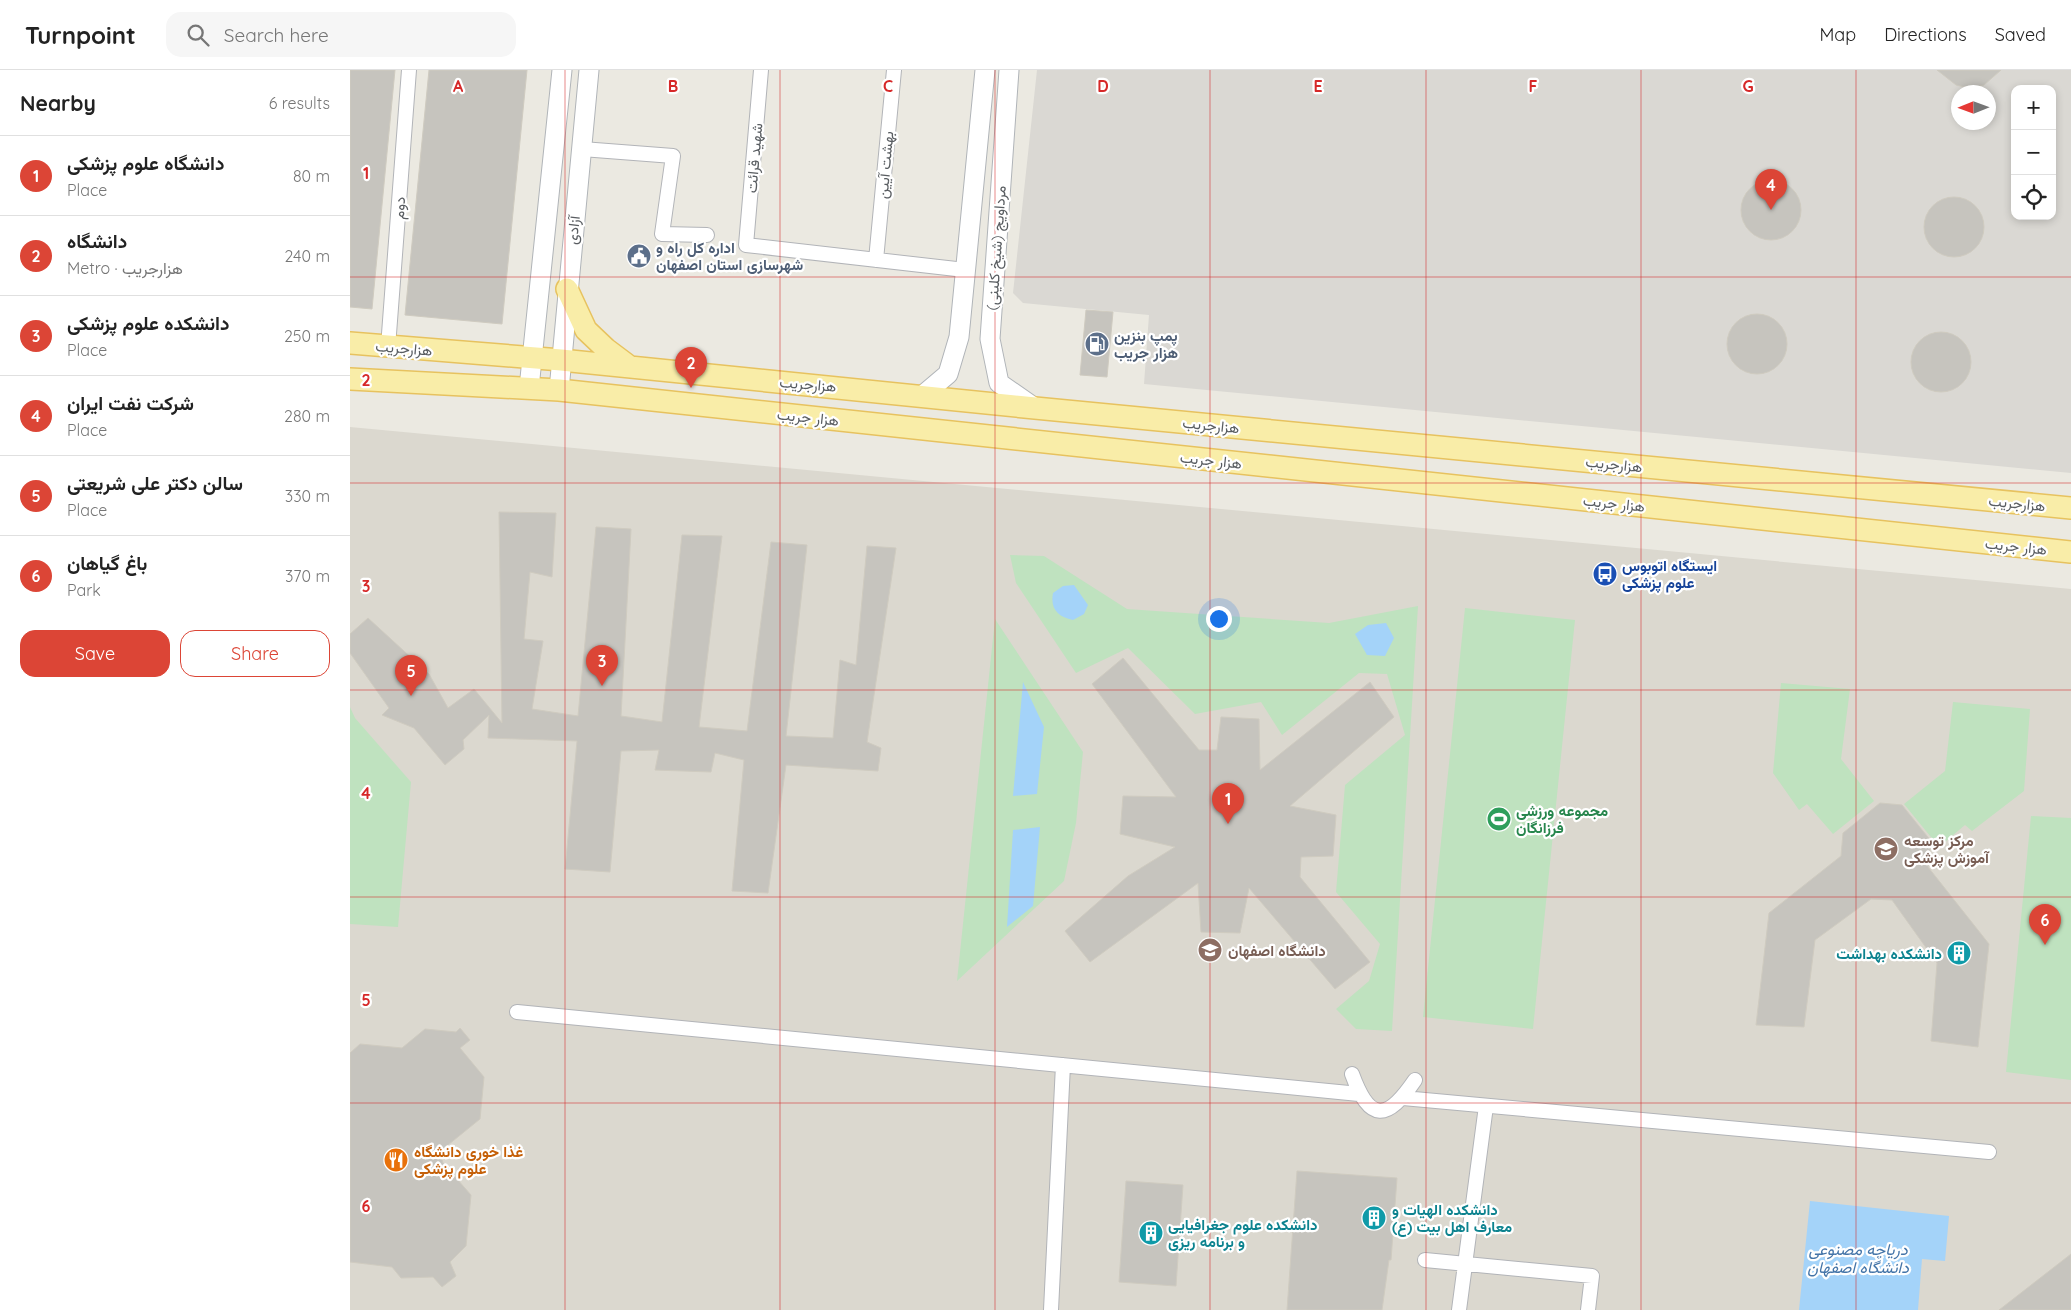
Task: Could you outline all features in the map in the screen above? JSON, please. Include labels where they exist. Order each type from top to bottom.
[{"type":"main road","name":"آزادی","points":[[529,388],[530,358],[562,70]]},
{"type":"main road","name":"آزادی","points":[[559,390],[589,70]]},
{"type":"main road","name":"مرداویج (شیخ کلینی)","points":[[922,396],[948,374],[959,337],[985,70]]},
{"type":"main road","name":"مرداویج (شیخ کلینی)","points":[[1009,70],[990,339],[999,383],[1035,408]]},
{"type":"main road","points":[[982,104],[1005,107]]},
{"type":"main road","points":[[567,289],[586,330],[606,349],[630,367]]},
{"type":"main road","name":"هزارجریب","points":[[350,343],[561,360],[1035,408],[2071,508]]},
{"type":"main road","name":"هزار جریب","points":[[350,379],[559,390],[2071,552]]},
{"type":"street","name":"دوم","points":[[388,346],[409,70]]},
{"type":"street","name":"شهید قرائت","points":[[762,70],[746,245],[876,260]]},
{"type":"street","name":"بهشت آیین","points":[[876,260],[894,70]]},
{"type":"street","points":[[582,149],[673,156],[662,234],[707,235]]},
{"type":"street","points":[[876,260],[965,270]]},
{"type":"street","points":[[517,1012],[1359,1094]]},
{"type":"street","points":[[1051,1310],[1063,1065]]},
{"type":"street","points":[[1352,1074],[1359,1094],[1369,1107],[1377,1111],[1389,1110],[1403,1098],[1415,1080]]},
{"type":"street","points":[[1403,1098],[1989,1152]]},
{"type":"street","points":[[1459,1310],[1486,1106]]},
{"type":"street","points":[[1425,1260],[1592,1276],[1588,1310]]},
{"type":"shaded area","points":[[1037,70],[2071,70],[2071,473],[1144,384],[1149,315],[1023,303],[1013,293]]},
{"type":"shaded area","name":"دانشگاه اصفهان","points":[[350,427],[2071,589],[2071,1310],[350,1310]]},
{"type":"green space","points":[[1010,555],[1044,556],[1127,609],[1329,623],[1418,606],[1392,1031],[1356,1029],[1336,1009],[1369,981],[1380,944],[1336,892],[1345,785],[1405,735],[1387,674],[1359,673],[1282,735],[1261,702],[1195,714],[1128,648],[1076,673],[1016,583]]},
{"type":"green space","name":"مجموعه ورزشی فرزانگان","points":[[1465,608],[1575,620],[1533,1029],[1423,1017]]},
{"type":"green space","points":[[995,619],[1083,752],[1076,823],[1064,881],[957,981]]},
{"type":"green space","points":[[1781,683],[1850,689],[1841,759],[1874,801],[1833,834],[1807,804],[1799,810],[1773,773]]},
{"type":"green space","points":[[1953,702],[2030,709],[2024,791],[1972,831],[1965,825],[1939,847],[1904,804],[1945,771]]},
{"type":"green space","points":[[350,707],[355,718],[411,782],[398,927],[350,924]]},
{"type":"green space","points":[[2031,816],[2071,818],[2071,1080],[2006,1072]]},
{"type":"water","points":[[1074,585],[1088,605],[1084,614],[1073,620],[1063,617],[1056,611],[1052,599],[1053,593],[1063,586]]},
{"type":"water","points":[[1386,623],[1394,638],[1385,656],[1367,655],[1355,634],[1368,625]]},
{"type":"water","points":[[1023,682],[1044,727],[1037,794],[1013,796]]},
{"type":"water","points":[[1040,827],[1033,906],[1007,927],[1013,830]]},
{"type":"water","name":"دریاچه مصنوعی دانشگاه اصفهان","points":[[1810,1201],[1949,1216],[1945,1261],[1922,1259],[1918,1310],[1799,1310]]},
{"type":"building","points":[[350,70],[395,70],[372,309],[350,307]]},
{"type":"building","points":[[429,70],[527,70],[502,324],[405,315]]},
{"type":"building","points":[[1937,70],[2001,70],[1984,85],[1956,85]]},
{"type":"building","points":[[1765,180],[1777,180],[1793,188],[1799,198],[1801,210],[1799,222],[1793,232],[1777,240],[1765,240],[1749,232],[1741,216],[1741,204],[1749,188]]},
{"type":"building","points":[[1948,197],[1960,197],[1971,202],[1979,210],[1984,221],[1982,239],[1971,252],[1960,257],[1948,257],[1937,252],[1929,244],[1924,233],[1924,221],[1929,210],[1937,202]]},
{"type":"building","name":"پمپ بنزین هزار جریب","points":[[1086,310],[1113,312],[1107,377],[1080,375]]},
{"type":"building","points":[[1751,314],[1763,314],[1774,319],[1782,327],[1787,338],[1785,356],[1774,369],[1763,374],[1751,374],[1740,369],[1732,361],[1727,350],[1727,338],[1732,327],[1740,319]]},
{"type":"building","points":[[1935,332],[1947,332],[1958,337],[1966,345],[1971,356],[1969,374],[1958,387],[1947,392],[1935,392],[1924,387],[1916,379],[1911,368],[1911,356],[1916,345],[1924,337]]},
{"type":"building","points":[[499,512],[556,513],[552,577],[530,572],[524,639],[543,641],[532,709],[578,716],[596,527],[631,529],[621,716],[662,722],[682,535],[722,536],[699,727],[747,731],[771,542],[807,545],[786,736],[833,738],[840,660],[856,665],[867,546],[896,548],[867,742],[881,748],[878,771],[786,765],[768,893],[732,891],[744,760],[715,753],[711,772],[655,770],[659,750],[621,751],[610,872],[565,869],[577,741],[488,738],[489,715],[463,740],[464,749],[445,765],[414,728],[382,715],[389,708],[350,653],[350,634],[368,618],[429,674],[448,708],[474,689],[502,723]]},
{"type":"building","points":[[1123,658],[1199,750],[1217,750],[1221,717],[1259,719],[1260,770],[1370,682],[1394,717],[1290,806],[1336,815],[1333,856],[1301,857],[1300,877],[1370,962],[1335,989],[1249,888],[1240,933],[1201,932],[1198,883],[1090,962],[1065,931],[1128,876],[1175,847],[1120,834],[1123,796],[1176,797],[1092,684]]},
{"type":"building","name":"دانشکده بهداشت","points":[[1880,803],[1902,805],[1931,841],[1928,867],[1989,944],[1978,1047],[1931,1041],[1937,963],[1892,900],[1871,899],[1815,940],[1804,1027],[1756,1025],[1769,913],[1841,856],[1843,833]]},
{"type":"building","name":"غذا خوری دانشگاه علوم پزشکی","points":[[460,1028],[470,1040],[460,1048],[484,1077],[480,1119],[443,1149],[441,1156],[443,1163],[471,1195],[466,1246],[450,1262],[456,1276],[442,1287],[433,1277],[401,1278],[392,1267],[350,1262],[350,1053],[360,1044],[402,1048],[425,1029],[456,1032]]},
{"type":"building","points":[[1297,1171],[1397,1178],[1391,1260],[1389,1260],[1382,1310],[1287,1310]]},
{"type":"building","name":"دانشکده علوم جغرافیایی و برنامه ریزی","points":[[1126,1181],[1183,1185],[1176,1286],[1119,1282]]},
{"type":"building","points":[[2071,1254],[2071,1310],[1999,1310]]},
{"type":"place","name":"شرکت نفت ایران","points":[[1771,210]]},
{"type":"place","name":"اداره کل راه و شهرسازی استان اصفهان","points":[[639,256]]},
{"type":"place","name":"پمپ بنزین هزار جریب","points":[[1097,344]]},
{"type":"place","name":"دانشگاه","points":[[691,388]]},
{"type":"place","name":"ایستگاه اتوبوس علوم پزشکی","points":[[1605,574]]},
{"type":"place","name":"دانشکده علوم پزشکی","points":[[602,686]]},
{"type":"place","name":"سالن دکتر علی شریعتی","points":[[411,696]]},
{"type":"place","name":"مجموعه ورزشی فرزانگان","points":[[1499,819]]},
{"type":"place","name":"دانشگاه علوم پزشکی","points":[[1228,824]]},
{"type":"place","name":"مرکز توسعه آموزش پزشکی","points":[[1886,849]]},
{"type":"place","name":"باغ گیاهان","points":[[2045,945]]},
{"type":"place","name":"دانشگاه اصفهان","points":[[1210,950]]},
{"type":"place","name":"دانشکده بهداشت","points":[[1959,953]]},
{"type":"place","name":"غذا خوری دانشگاه علوم پزشکی","points":[[396,1160]]},
{"type":"place","name":"دانشکده الهیات و معارف اهل بیت (ع)","points":[[1374,1218]]},
{"type":"place","name":"دانشکده علوم جغرافیایی و برنامه ریزی","points":[[1151,1233]]}]
